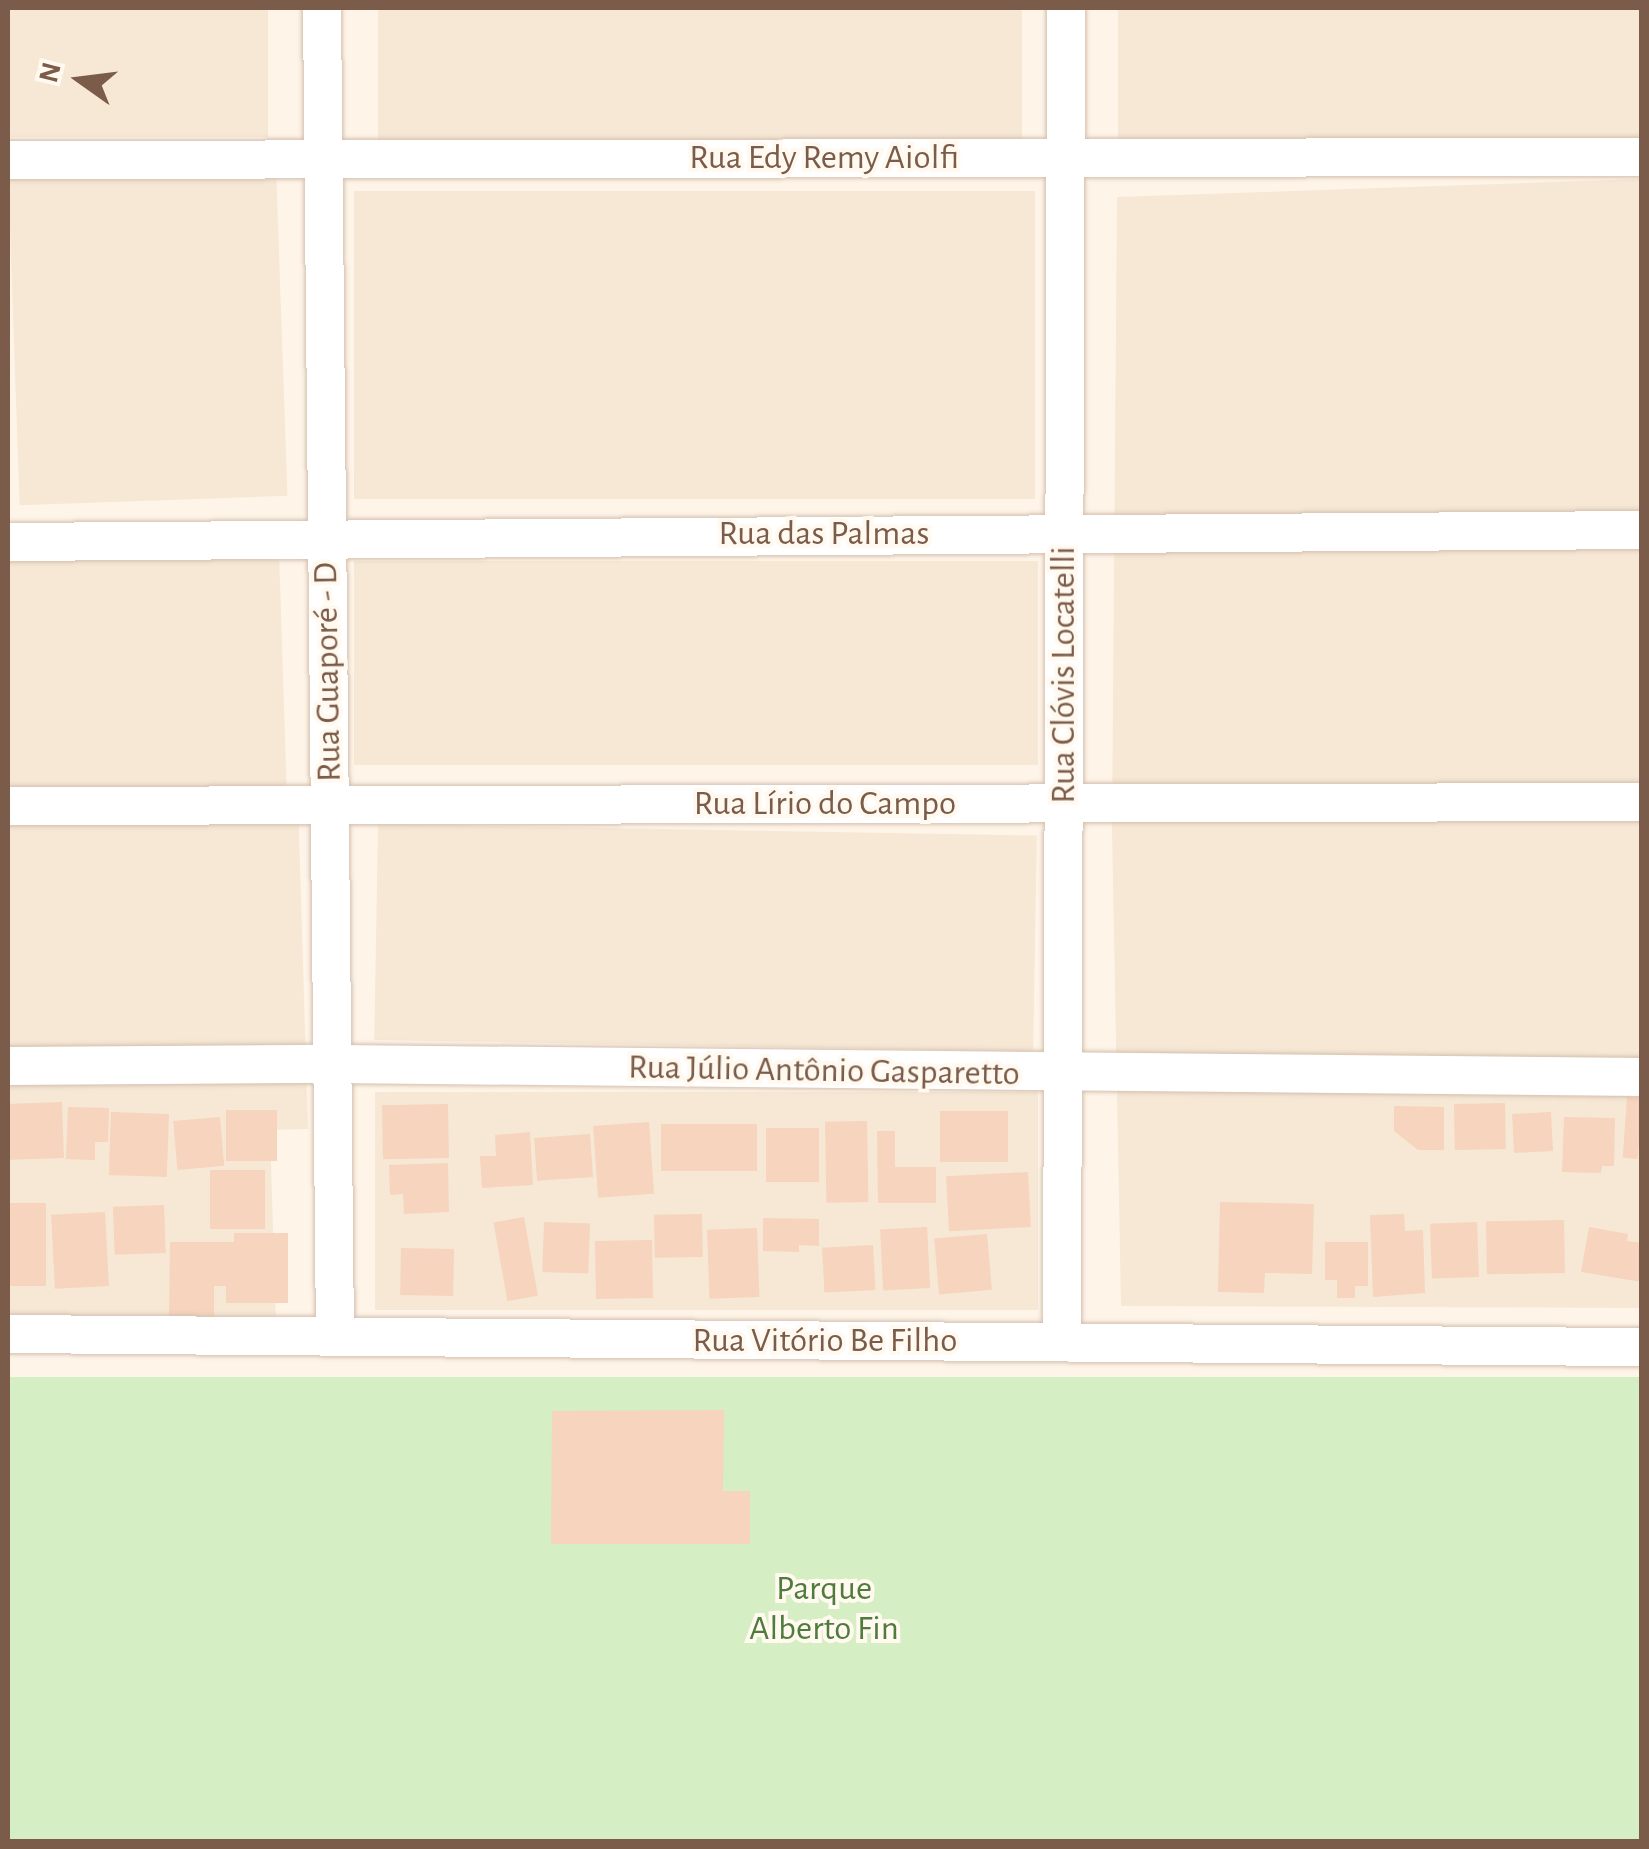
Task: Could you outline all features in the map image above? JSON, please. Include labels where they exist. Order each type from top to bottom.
[{"type":"street","name":"Rua Guaporé - D","points":[[322,8],[335,1337]]},
{"type":"street","name":"Rua Clóvis Locatelli","points":[[1062,1342],[1066,8]]},
{"type":"street","name":"Rua Edy Remy Aiolfi","points":[[8,160],[1642,157]]},
{"type":"street","name":"Rua das Palmas","points":[[8,542],[1642,530]]},
{"type":"street","name":"Rua Lírio do Campo","points":[[8,806],[1642,802]]},
{"type":"street","name":"Rua Júlio Antônio Gasparetto","points":[[8,1066],[335,1064],[1642,1077]]},
{"type":"street","name":"Rua Vitório Be Filho","points":[[8,1334],[1642,1347]]},
{"type":"shaded area","points":[[8,8],[268,8],[268,137],[8,137]]},
{"type":"shaded area","points":[[378,8],[1022,8],[1022,140],[378,140]]},
{"type":"shaded area","points":[[1118,8],[1641,8],[1641,154],[1118,154]]},
{"type":"shaded area","points":[[276,167],[287,496],[20,505],[8,176]]},
{"type":"shaded area","points":[[1641,179],[1641,1308],[1121,1306],[1112,829],[1117,197]]},
{"type":"shaded area","points":[[354,191],[1035,191],[1035,499],[354,499]]},
{"type":"shaded area","points":[[278,521],[287,800],[298,800],[308,1129],[270,1130],[276,1323],[8,1328],[8,530]]},
{"type":"shaded area","points":[[354,561],[1038,561],[1038,765],[354,765]]},
{"type":"shaded area","points":[[378,824],[1037,836],[1033,1051],[374,1040]]},
{"type":"shaded area","points":[[375,1092],[1038,1092],[1038,1310],[375,1310]]},
{"type":"green space","name":"Parque Alberto Fin","points":[[8,1377],[1641,1377],[1641,1841],[8,1841]]},
{"type":"building","points":[[1627,1097],[1642,1098],[1638,1159],[1623,1158]]},
{"type":"building","points":[[62,1102],[64,1158],[10,1160],[8,1104]]},
{"type":"building","points":[[1505,1103],[1506,1149],[1455,1150],[1454,1104]]},
{"type":"building","points":[[448,1104],[449,1158],[383,1159],[382,1105]]},
{"type":"building","points":[[1394,1106],[1444,1107],[1444,1150],[1418,1150],[1394,1131]]},
{"type":"building","points":[[68,1107],[109,1108],[108,1142],[95,1142],[95,1160],[66,1159]]},
{"type":"building","points":[[226,1110],[277,1110],[277,1161],[226,1161]]},
{"type":"building","points":[[940,1111],[1008,1111],[1008,1162],[940,1162]]},
{"type":"building","points":[[111,1112],[169,1114],[167,1177],[109,1175]]},
{"type":"building","points":[[1551,1112],[1553,1151],[1514,1153],[1512,1114]]},
{"type":"building","points":[[220,1117],[224,1166],[177,1170],[173,1121]]},
{"type":"building","points":[[1564,1117],[1615,1118],[1614,1166],[1602,1166],[1601,1173],[1562,1172]]},
{"type":"building","points":[[867,1121],[868,1202],[826,1203],[825,1122]]},
{"type":"building","points":[[649,1122],[654,1194],[598,1198],[593,1126]]},
{"type":"building","points":[[661,1124],[757,1124],[757,1171],[661,1171]]},
{"type":"building","points":[[766,1128],[819,1128],[819,1182],[766,1182]]},
{"type":"building","points":[[877,1131],[895,1131],[895,1167],[936,1167],[936,1203],[878,1203]]},
{"type":"building","points":[[530,1132],[533,1185],[482,1188],[480,1156],[496,1156],[495,1135]]},
{"type":"building","points":[[590,1134],[593,1177],[537,1181],[534,1138]]},
{"type":"building","points":[[448,1163],[449,1212],[404,1214],[403,1194],[390,1195],[389,1165]]},
{"type":"building","points":[[210,1170],[265,1170],[265,1229],[210,1229]]},
{"type":"building","points":[[1028,1172],[1031,1227],[949,1231],[946,1176]]},
{"type":"building","points":[[1220,1202],[1314,1204],[1312,1274],[1265,1273],[1264,1293],[1218,1292]]},
{"type":"building","points":[[8,1203],[46,1203],[46,1286],[8,1286]]},
{"type":"building","points":[[164,1205],[166,1253],[115,1255],[113,1207]]},
{"type":"building","points":[[105,1212],[109,1286],[55,1289],[51,1215]]},
{"type":"building","points":[[702,1214],[703,1257],[655,1258],[654,1215]]},
{"type":"building","points":[[1404,1214],[1405,1231],[1423,1230],[1425,1293],[1373,1297],[1370,1215]]},
{"type":"building","points":[[524,1217],[538,1296],[507,1301],[493,1222]]},
{"type":"building","points":[[763,1218],[819,1219],[819,1246],[799,1245],[799,1252],[763,1251]]},
{"type":"building","points":[[1564,1220],[1565,1273],[1487,1274],[1486,1221]]},
{"type":"building","points":[[544,1222],[590,1224],[588,1274],[542,1272]]},
{"type":"building","points":[[1477,1222],[1479,1277],[1432,1279],[1430,1224]]},
{"type":"building","points":[[927,1227],[930,1288],[883,1290],[880,1229]]},
{"type":"building","points":[[1589,1227],[1628,1234],[1627,1241],[1642,1243],[1642,1282],[1581,1272]]},
{"type":"building","points":[[757,1228],[759,1297],[709,1299],[707,1230]]},
{"type":"building","points":[[234,1233],[288,1233],[288,1303],[226,1303],[226,1286],[214,1286],[214,1316],[169,1317],[170,1242],[234,1242]]},
{"type":"building","points":[[987,1234],[992,1290],[939,1294],[934,1239]]},
{"type":"building","points":[[652,1240],[653,1298],[596,1299],[595,1241]]},
{"type":"building","points":[[1325,1242],[1368,1242],[1368,1286],[1355,1286],[1355,1298],[1337,1298],[1337,1280],[1325,1280]]},
{"type":"building","points":[[873,1245],[875,1290],[824,1293],[822,1248]]},
{"type":"building","points":[[401,1248],[454,1249],[453,1296],[400,1295]]},
{"type":"building","points":[[724,1410],[723,1491],[750,1491],[750,1544],[551,1544],[552,1411]]}]
